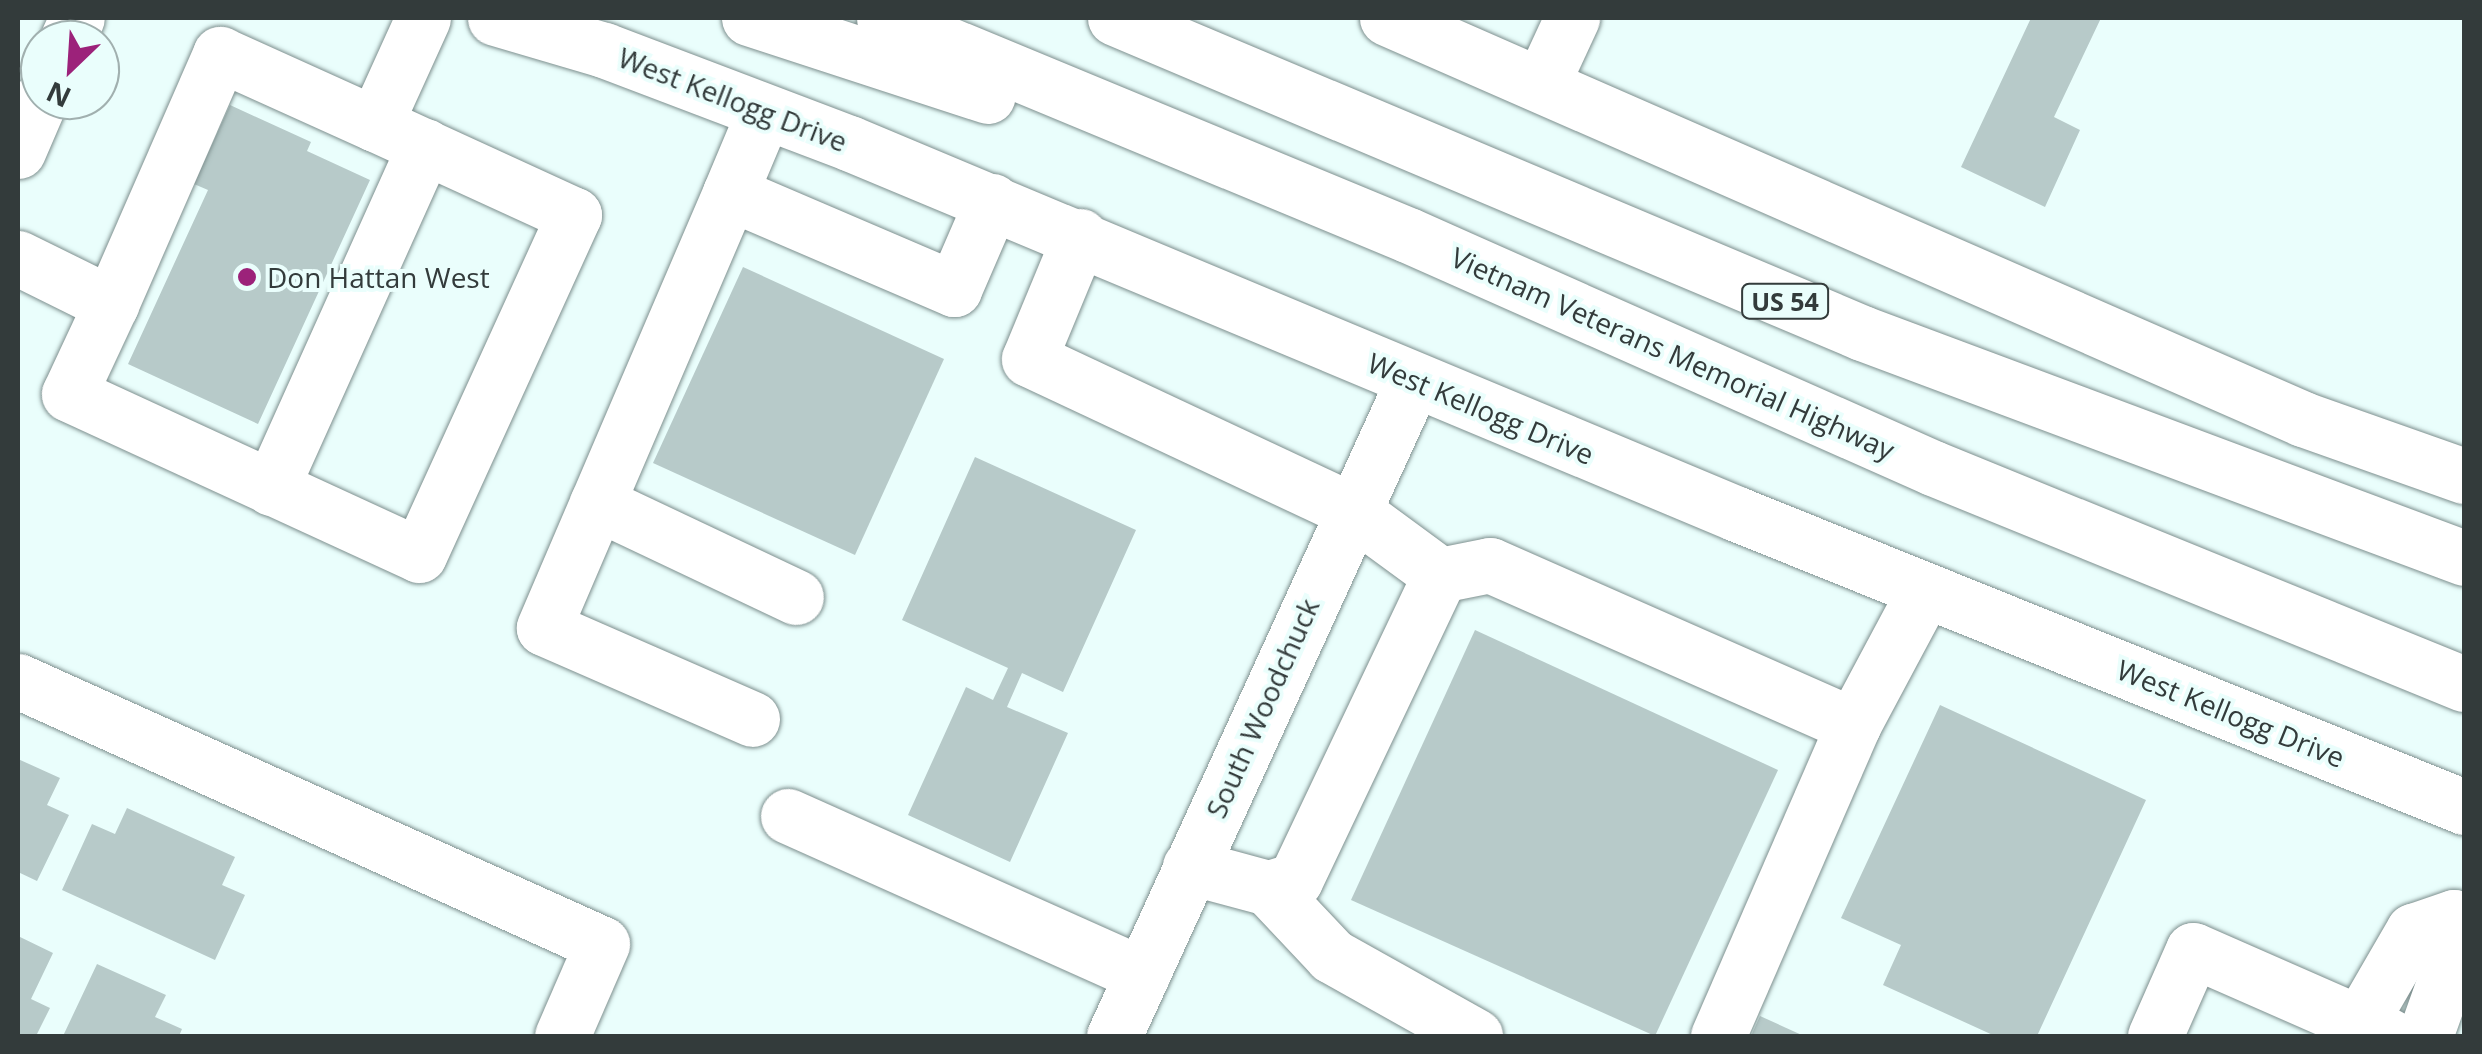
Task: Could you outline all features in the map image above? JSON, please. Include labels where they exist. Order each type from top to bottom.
[{"type":"main road","points":[[375,124],[422,18]]},
{"type":"main road","name":"West Kellogg Drive","points":[[495,18],[604,50],[1080,236],[1413,381],[2464,806]]},
{"type":"main road","points":[[749,18],[1408,235]]},
{"type":"main road","name":"Vietnam Veterans Memorial Highway","points":[[884,18],[1408,235],[1933,468],[2456,681]]},
{"type":"main road","name":"US 54","points":[[1115,18],[1862,334],[2464,558]]},
{"type":"main road","points":[[1387,18],[2302,418],[2464,476]]},
{"type":"main road","points":[[1542,83],[1572,18]]},
{"type":"main road","points":[[220,54],[375,124],[574,216],[419,555],[69,394],[220,54]]},
{"type":"main road","points":[[752,719],[544,628],[764,112]]},
{"type":"main road","points":[[18,151],[31,120]]},
{"type":"main road","points":[[271,488],[425,146]]},
{"type":"main road","points":[[730,194],[954,288],[992,201]]},
{"type":"main road","points":[[1080,236],[1028,359],[1353,511],[1440,575],[1490,564],[1853,724]]},
{"type":"main road","points":[[18,258],[111,304]]},
{"type":"main road","name":"South Woodchuck","points":[[1114,1036],[1413,381]]},
{"type":"main road","points":[[597,503],[796,597]]},
{"type":"main road","points":[[1190,868],[1268,888],[1295,880],[1312,854],[1440,575]]},
{"type":"main road","points":[[1718,1036],[1853,724],[1925,590]]},
{"type":"main road","points":[[18,681],[602,944],[562,1036]]},
{"type":"main road","points":[[788,816],[1142,974]]},
{"type":"main road","points":[[1268,888],[1332,956],[1475,1036]]},
{"type":"main road","points":[[2155,1036],[2193,950],[2374,1030],[2414,931],[2461,905]]},
{"type":"main road","points":[[2425,1036],[2456,950],[2461,905]]},
{"type":"building","points":[[2031,18],[2101,18],[2054,117],[2080,130],[2045,207],[1961,167]]},
{"type":"building","name":"Don Hattan West","points":[[230,105],[311,142],[307,151],[370,180],[258,424],[128,364],[208,190],[194,184]]},
{"type":"building","points":[[743,267],[944,359],[855,555],[653,463]]},
{"type":"building","points":[[975,457],[1136,530],[1063,692],[1022,673],[1007,707],[1068,733],[1010,862],[908,815],[966,687],[993,700],[1008,668],[902,620]]},
{"type":"building","points":[[1475,630],[1778,770],[1655,1036],[1351,900]]},
{"type":"building","points":[[1940,705],[2146,800],[2037,1036],[1995,1036],[1883,985],[1901,945],[1841,918]]},
{"type":"building","points":[[18,759],[60,778],[47,805],[69,815],[37,881],[18,872]]},
{"type":"building","points":[[127,808],[235,857],[222,885],[245,895],[215,960],[62,890],[92,824],[115,834]]},
{"type":"building","points":[[18,936],[53,953],[31,999],[50,1008],[36,1036],[18,1036]]},
{"type":"building","points":[[97,964],[166,995],[155,1017],[182,1029],[179,1036],[63,1036]]},
{"type":"building","points":[[1760,1016],[1804,1036],[1751,1036]]},
{"type":"place","name":"Don Hattan West","points":[[247,277]]}]
